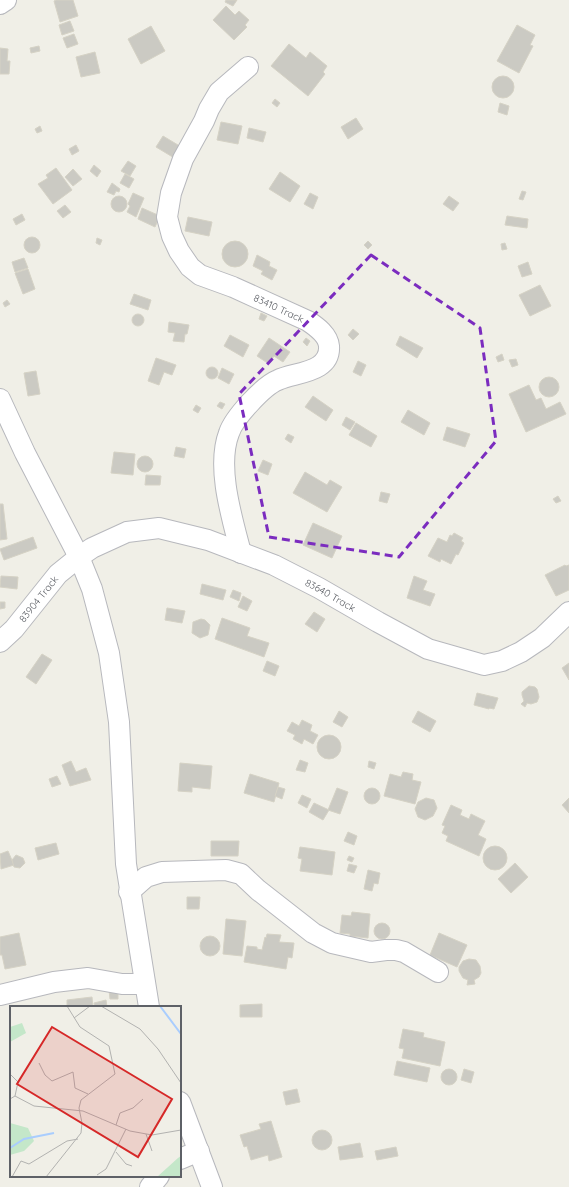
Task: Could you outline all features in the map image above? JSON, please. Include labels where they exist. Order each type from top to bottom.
[{"type":"street","points":[[0,4],[6,0]]},
{"type":"street","name":"83410 Track","points":[[241,553],[226,490],[224,468],[228,434],[235,420],[267,386],[278,380],[316,368],[327,359],[329,353],[329,344],[325,336],[317,327],[308,321],[233,287],[200,275],[190,267],[179,252],[172,236],[167,217],[171,193],[183,158],[219,92],[248,67]]},
{"type":"street","points":[[0,399],[25,453],[79,557],[92,589],[109,653],[119,722],[126,864],[129,892],[149,1006]]},
{"type":"street","name":"83640 Track","points":[[79,557],[92,548],[127,532],[159,528],[208,540],[274,565],[319,588],[428,649],[484,664],[502,661],[521,652],[542,638],[569,612]]},
{"type":"street","name":"83904 Track","points":[[0,642],[14,629],[58,574],[79,557]]},
{"type":"street","points":[[129,892],[146,878],[162,872],[226,870],[236,872],[241,874],[258,890],[313,933],[332,944],[372,952],[386,950],[404,952],[438,972]]},
{"type":"street","points":[[0,995],[54,982],[88,978],[122,984],[145,984]]},
{"type":"street","points":[[181,1105],[212,1187]]},
{"type":"street","points":[[181,1159],[198,1151]]},
{"type":"street","points":[[150,1187],[158,1177]]},
{"type":"highlighted area","points":[[371,255],[480,328],[496,441],[399,557],[269,537],[239,394]]},
{"type":"building","points":[[73,0],[78,16],[60,22],[54,1]]},
{"type":"building","points":[[226,0],[237,0],[233,6],[225,2]]},
{"type":"building","points":[[226,6],[235,15],[239,11],[249,20],[245,25],[247,27],[234,40],[213,20]]},
{"type":"building","points":[[70,21],[74,31],[62,35],[59,25]]},
{"type":"building","points":[[517,25],[535,35],[530,45],[533,46],[519,73],[497,61]]},
{"type":"building","points":[[151,26],[165,51],[141,64],[128,39]]},
{"type":"building","points":[[74,34],[78,44],[67,48],[63,38]]},
{"type":"building","points":[[289,44],[306,58],[310,52],[327,66],[323,72],[325,74],[308,96],[271,66]]},
{"type":"building","points":[[39,46],[40,51],[31,53],[30,48]]},
{"type":"building","points":[[0,48],[8,49],[7,61],[10,61],[9,74],[0,74]]},
{"type":"building","points":[[95,52],[100,73],[81,77],[76,57]]},
{"type":"building","points":[[503,76],[511,79],[514,87],[511,95],[503,98],[495,95],[492,87],[495,79]]},
{"type":"building","points":[[275,99],[280,103],[277,107],[272,103]]},
{"type":"building","points":[[500,103],[509,106],[507,115],[498,112]]},
{"type":"building","points":[[356,118],[363,129],[348,139],[341,127]]},
{"type":"building","points":[[221,122],[242,126],[238,144],[217,140]]},
{"type":"building","points":[[40,126],[42,131],[37,133],[35,129]]},
{"type":"building","points":[[249,128],[266,132],[263,142],[247,138]]},
{"type":"building","points":[[163,136],[183,148],[176,159],[156,147]]},
{"type":"building","points":[[76,145],[79,151],[72,155],[69,149]]},
{"type":"building","points":[[128,161],[136,166],[130,176],[121,171]]},
{"type":"building","points":[[94,165],[101,171],[97,177],[90,171]]},
{"type":"building","points":[[56,168],[72,190],[53,204],[38,184],[48,178],[46,175]]},
{"type":"building","points":[[73,169],[82,179],[73,186],[65,177]]},
{"type":"building","points":[[280,172],[300,186],[290,202],[269,189]]},
{"type":"building","points":[[125,174],[134,179],[129,188],[120,183]]},
{"type":"building","points":[[112,183],[120,189],[119,192],[116,191],[114,195],[107,192]]},
{"type":"building","points":[[522,191],[526,192],[523,200],[519,199]]},
{"type":"building","points":[[133,193],[144,198],[136,217],[127,212],[130,206],[128,204]]},
{"type":"building","points":[[310,193],[318,197],[313,209],[304,204]]},
{"type":"building","points":[[116,196],[122,196],[127,201],[125,210],[122,212],[116,212],[111,207],[111,201]]},
{"type":"building","points":[[449,196],[459,203],[453,211],[443,204]]},
{"type":"building","points":[[65,205],[71,212],[63,218],[57,211]]},
{"type":"building","points":[[142,208],[160,216],[155,227],[138,219]]},
{"type":"building","points":[[22,214],[25,220],[16,225],[13,219]]},
{"type":"building","points":[[507,216],[528,219],[527,228],[505,225]]},
{"type":"building","points":[[188,217],[212,222],[209,236],[185,231]]},
{"type":"building","points":[[32,237],[39,242],[40,245],[35,252],[32,253],[25,248],[24,245],[29,238]]},
{"type":"building","points":[[97,238],[102,240],[100,245],[96,243]]},
{"type":"building","points":[[235,241],[244,245],[248,254],[244,263],[235,267],[226,263],[222,254],[226,245]]},
{"type":"building","points":[[368,241],[372,245],[368,249],[364,245]]},
{"type":"building","points":[[505,243],[507,249],[502,250],[501,244]]},
{"type":"building","points":[[257,255],[270,262],[269,266],[277,270],[272,280],[261,274],[263,271],[253,266]]},
{"type":"building","points":[[24,258],[28,268],[15,272],[12,262]]},
{"type":"building","points":[[528,262],[532,274],[522,277],[518,266]]},
{"type":"building","points":[[28,269],[35,289],[23,294],[15,273]]},
{"type":"building","points":[[540,285],[551,306],[530,316],[519,295]]},
{"type":"building","points":[[134,294],[151,300],[148,310],[130,304]]},
{"type":"building","points":[[7,300],[10,304],[5,307],[3,303]]},
{"type":"building","points":[[261,313],[267,316],[264,321],[259,319]]},
{"type":"building","points":[[136,314],[140,314],[144,320],[140,326],[136,326],[132,322],[132,318]]},
{"type":"building","points":[[169,322],[189,325],[187,334],[185,334],[184,342],[173,341],[175,333],[168,332]]},
{"type":"building","points":[[353,329],[359,334],[353,340],[348,335]]},
{"type":"building","points":[[230,335],[249,345],[243,357],[224,346]]},
{"type":"building","points":[[400,336],[423,348],[417,358],[396,345]]},
{"type":"building","points":[[269,338],[290,352],[283,362],[274,356],[269,364],[257,356]]},
{"type":"building","points":[[306,338],[310,341],[307,346],[303,342]]},
{"type":"building","points":[[502,354],[504,360],[498,362],[496,357]]},
{"type":"building","points":[[156,358],[176,365],[172,375],[164,372],[159,385],[148,381]]},
{"type":"building","points":[[516,359],[518,365],[512,367],[509,360]]},
{"type":"building","points":[[358,361],[366,365],[361,376],[353,372]]},
{"type":"building","points":[[210,367],[214,367],[218,373],[214,379],[210,379],[206,375],[206,371]]},
{"type":"building","points":[[222,368],[234,374],[229,384],[218,378]]},
{"type":"building","points":[[36,371],[40,394],[28,396],[24,373]]},
{"type":"building","points":[[549,377],[556,380],[559,387],[556,394],[549,397],[542,394],[539,387],[542,380]]},
{"type":"building","points":[[529,385],[536,400],[541,398],[546,409],[560,402],[566,414],[526,432],[509,394]]},
{"type":"building","points":[[313,396],[333,410],[326,421],[305,407]]},
{"type":"building","points":[[220,402],[225,404],[222,409],[217,406]]},
{"type":"building","points":[[196,405],[201,408],[198,413],[193,410]]},
{"type":"building","points":[[408,410],[430,423],[424,435],[401,422]]},
{"type":"building","points":[[346,417],[355,422],[350,430],[342,425]]},
{"type":"building","points":[[356,423],[377,436],[371,447],[349,435]]},
{"type":"building","points":[[447,427],[470,434],[465,447],[443,440]]},
{"type":"building","points":[[288,434],[294,437],[291,443],[285,439]]},
{"type":"building","points":[[176,447],[186,449],[184,458],[174,456]]},
{"type":"building","points":[[114,452],[135,454],[133,475],[111,473]]},
{"type":"building","points":[[142,456],[148,456],[153,461],[151,470],[148,472],[142,472],[137,467],[137,461]]},
{"type":"building","points":[[263,460],[272,464],[268,475],[258,471]]},
{"type":"building","points":[[305,472],[327,485],[330,480],[342,487],[327,512],[293,493]]},
{"type":"building","points":[[146,475],[161,476],[160,485],[145,485]]},
{"type":"building","points":[[381,492],[390,494],[387,503],[379,501]]},
{"type":"building","points":[[558,496],[561,501],[556,503],[553,499]]},
{"type":"building","points":[[0,504],[3,504],[7,539],[0,540]]},
{"type":"building","points":[[313,523],[342,536],[332,558],[303,545]]},
{"type":"building","points":[[454,533],[463,538],[461,541],[464,543],[458,555],[456,554],[451,564],[441,559],[440,562],[428,556],[438,538],[447,542],[450,535],[452,536]]},
{"type":"building","points":[[33,537],[37,548],[4,560],[0,549]]},
{"type":"building","points":[[565,565],[569,565],[569,590],[556,596],[545,575]]},
{"type":"building","points":[[1,576],[18,577],[17,589],[0,587]]},
{"type":"building","points":[[414,576],[427,581],[423,590],[435,594],[430,606],[407,598]]},
{"type":"building","points":[[202,584],[226,590],[223,600],[200,594]]},
{"type":"building","points":[[233,590],[241,593],[239,601],[230,597]]},
{"type":"building","points":[[243,596],[252,601],[247,611],[238,607]]},
{"type":"building","points":[[0,602],[5,602],[5,608],[0,609]]},
{"type":"building","points":[[167,608],[185,611],[182,623],[165,620]]},
{"type":"building","points":[[314,612],[325,619],[317,632],[305,624]]},
{"type":"building","points":[[222,618],[250,628],[247,636],[269,643],[264,657],[215,639]]},
{"type":"building","points":[[201,619],[205,620],[210,625],[208,635],[200,638],[192,633],[193,622]]},
{"type":"building","points":[[42,654],[52,660],[36,684],[26,677]]},
{"type":"building","points":[[267,661],[279,666],[275,676],[263,671]]},
{"type":"building","points":[[569,663],[569,680],[562,668]]},
{"type":"building","points":[[529,686],[537,689],[539,697],[537,702],[531,704],[527,703],[525,707],[521,704],[524,701],[522,692]]},
{"type":"building","points":[[477,693],[498,698],[494,709],[474,705]]},
{"type":"building","points":[[339,711],[348,717],[342,727],[333,722]]},
{"type":"building","points":[[418,711],[436,721],[430,732],[412,722]]},
{"type":"building","points":[[302,720],[312,725],[310,731],[318,735],[313,744],[304,739],[302,744],[293,739],[295,735],[287,731],[292,722],[299,726]]},
{"type":"building","points":[[324,735],[334,735],[341,742],[341,752],[334,759],[324,759],[317,752],[317,742]]},
{"type":"building","points":[[300,760],[308,763],[305,772],[296,770]]},
{"type":"building","points":[[71,761],[76,772],[86,768],[91,780],[70,786],[62,765]]},
{"type":"building","points":[[369,761],[376,763],[374,769],[368,767]]},
{"type":"building","points":[[180,763],[212,766],[210,789],[192,787],[192,792],[178,791]]},
{"type":"building","points":[[403,772],[413,774],[412,780],[421,782],[415,804],[384,796],[390,774],[401,777]]},
{"type":"building","points":[[250,774],[279,783],[274,802],[244,793]]},
{"type":"building","points":[[57,776],[61,784],[52,787],[49,779]]},
{"type":"building","points":[[278,787],[285,789],[282,799],[275,796]]},
{"type":"building","points":[[337,788],[348,792],[340,814],[328,810]]},
{"type":"building","points":[[372,788],[379,793],[380,796],[375,803],[372,804],[365,799],[364,796],[369,789]]},
{"type":"building","points":[[302,795],[311,799],[307,808],[298,803]]},
{"type":"building","points":[[426,798],[434,800],[437,808],[433,816],[425,820],[418,817],[415,809],[418,802]]},
{"type":"building","points":[[569,798],[569,813],[562,805]]},
{"type":"building","points":[[314,803],[329,810],[323,820],[309,812]]},
{"type":"building","points":[[451,805],[462,810],[460,815],[469,819],[471,814],[485,821],[478,835],[486,839],[479,856],[446,841],[448,836],[442,833],[445,826],[442,825]]},
{"type":"building","points":[[348,832],[357,836],[354,845],[344,841]]},
{"type":"building","points":[[211,841],[239,841],[238,856],[211,856]]},
{"type":"building","points":[[56,843],[59,854],[38,860],[35,848]]},
{"type":"building","points":[[495,846],[500,847],[506,853],[506,863],[500,869],[495,870],[490,869],[484,863],[483,858],[484,853],[490,847]]},
{"type":"building","points":[[300,847],[335,852],[332,875],[300,871],[302,859],[298,858]]},
{"type":"building","points":[[8,851],[14,865],[1,869],[0,854]]},
{"type":"building","points":[[16,855],[23,858],[25,863],[20,868],[14,867],[12,860]]},
{"type":"building","points":[[349,856],[354,858],[352,862],[347,860]]},
{"type":"building","points":[[515,863],[528,877],[511,893],[498,879]]},
{"type":"building","points":[[349,864],[357,866],[354,873],[347,871]]},
{"type":"building","points":[[368,870],[380,873],[378,884],[374,883],[372,891],[364,889]]},
{"type":"building","points":[[187,897],[200,897],[199,909],[187,909]]},
{"type":"building","points":[[352,912],[370,914],[368,938],[340,933],[342,915],[351,916]]},
{"type":"building","points":[[226,919],[246,921],[242,956],[223,954]]},
{"type":"building","points":[[382,923],[388,925],[390,931],[388,937],[382,939],[376,937],[374,931],[376,925]]},
{"type":"building","points":[[19,933],[26,965],[5,969],[2,955],[0,955],[0,937]]},
{"type":"building","points":[[439,933],[467,945],[457,967],[430,955]]},
{"type":"building","points":[[267,934],[281,935],[279,942],[294,943],[292,958],[288,957],[286,969],[244,962],[247,946],[257,947],[257,949],[262,950]]},
{"type":"building","points":[[206,936],[214,936],[220,942],[220,950],[214,956],[206,956],[200,950],[200,942]]},
{"type":"building","points":[[469,959],[476,960],[480,966],[481,973],[479,977],[474,980],[475,984],[467,985],[468,980],[463,978],[459,971],[459,967],[463,961]]},
{"type":"building","points":[[118,989],[118,999],[110,999],[109,990]]},
{"type":"building","points":[[92,997],[93,1006],[67,1006],[67,1000]]},
{"type":"building","points":[[106,1000],[107,1006],[95,1006],[94,1003]]},
{"type":"building","points":[[262,1004],[262,1017],[240,1017],[240,1005]]},
{"type":"building","points":[[403,1029],[424,1033],[423,1037],[445,1042],[440,1066],[402,1058],[404,1049],[399,1048]]},
{"type":"building","points":[[397,1061],[430,1068],[427,1082],[394,1075]]},
{"type":"building","points":[[449,1069],[456,1074],[457,1077],[452,1084],[449,1085],[442,1080],[441,1077],[446,1070]]},
{"type":"building","points":[[464,1069],[474,1072],[471,1083],[461,1080]]},
{"type":"building","points":[[297,1089],[300,1102],[286,1105],[283,1092]]},
{"type":"building","points":[[271,1121],[282,1157],[269,1161],[268,1155],[251,1160],[247,1146],[244,1147],[240,1135],[261,1129],[259,1124]]},
{"type":"building","points":[[322,1130],[329,1133],[332,1140],[329,1147],[322,1150],[315,1147],[312,1140],[315,1133]]},
{"type":"building","points":[[360,1143],[363,1157],[340,1160],[338,1147]]},
{"type":"building","points":[[396,1147],[398,1156],[377,1160],[375,1151]]}]
